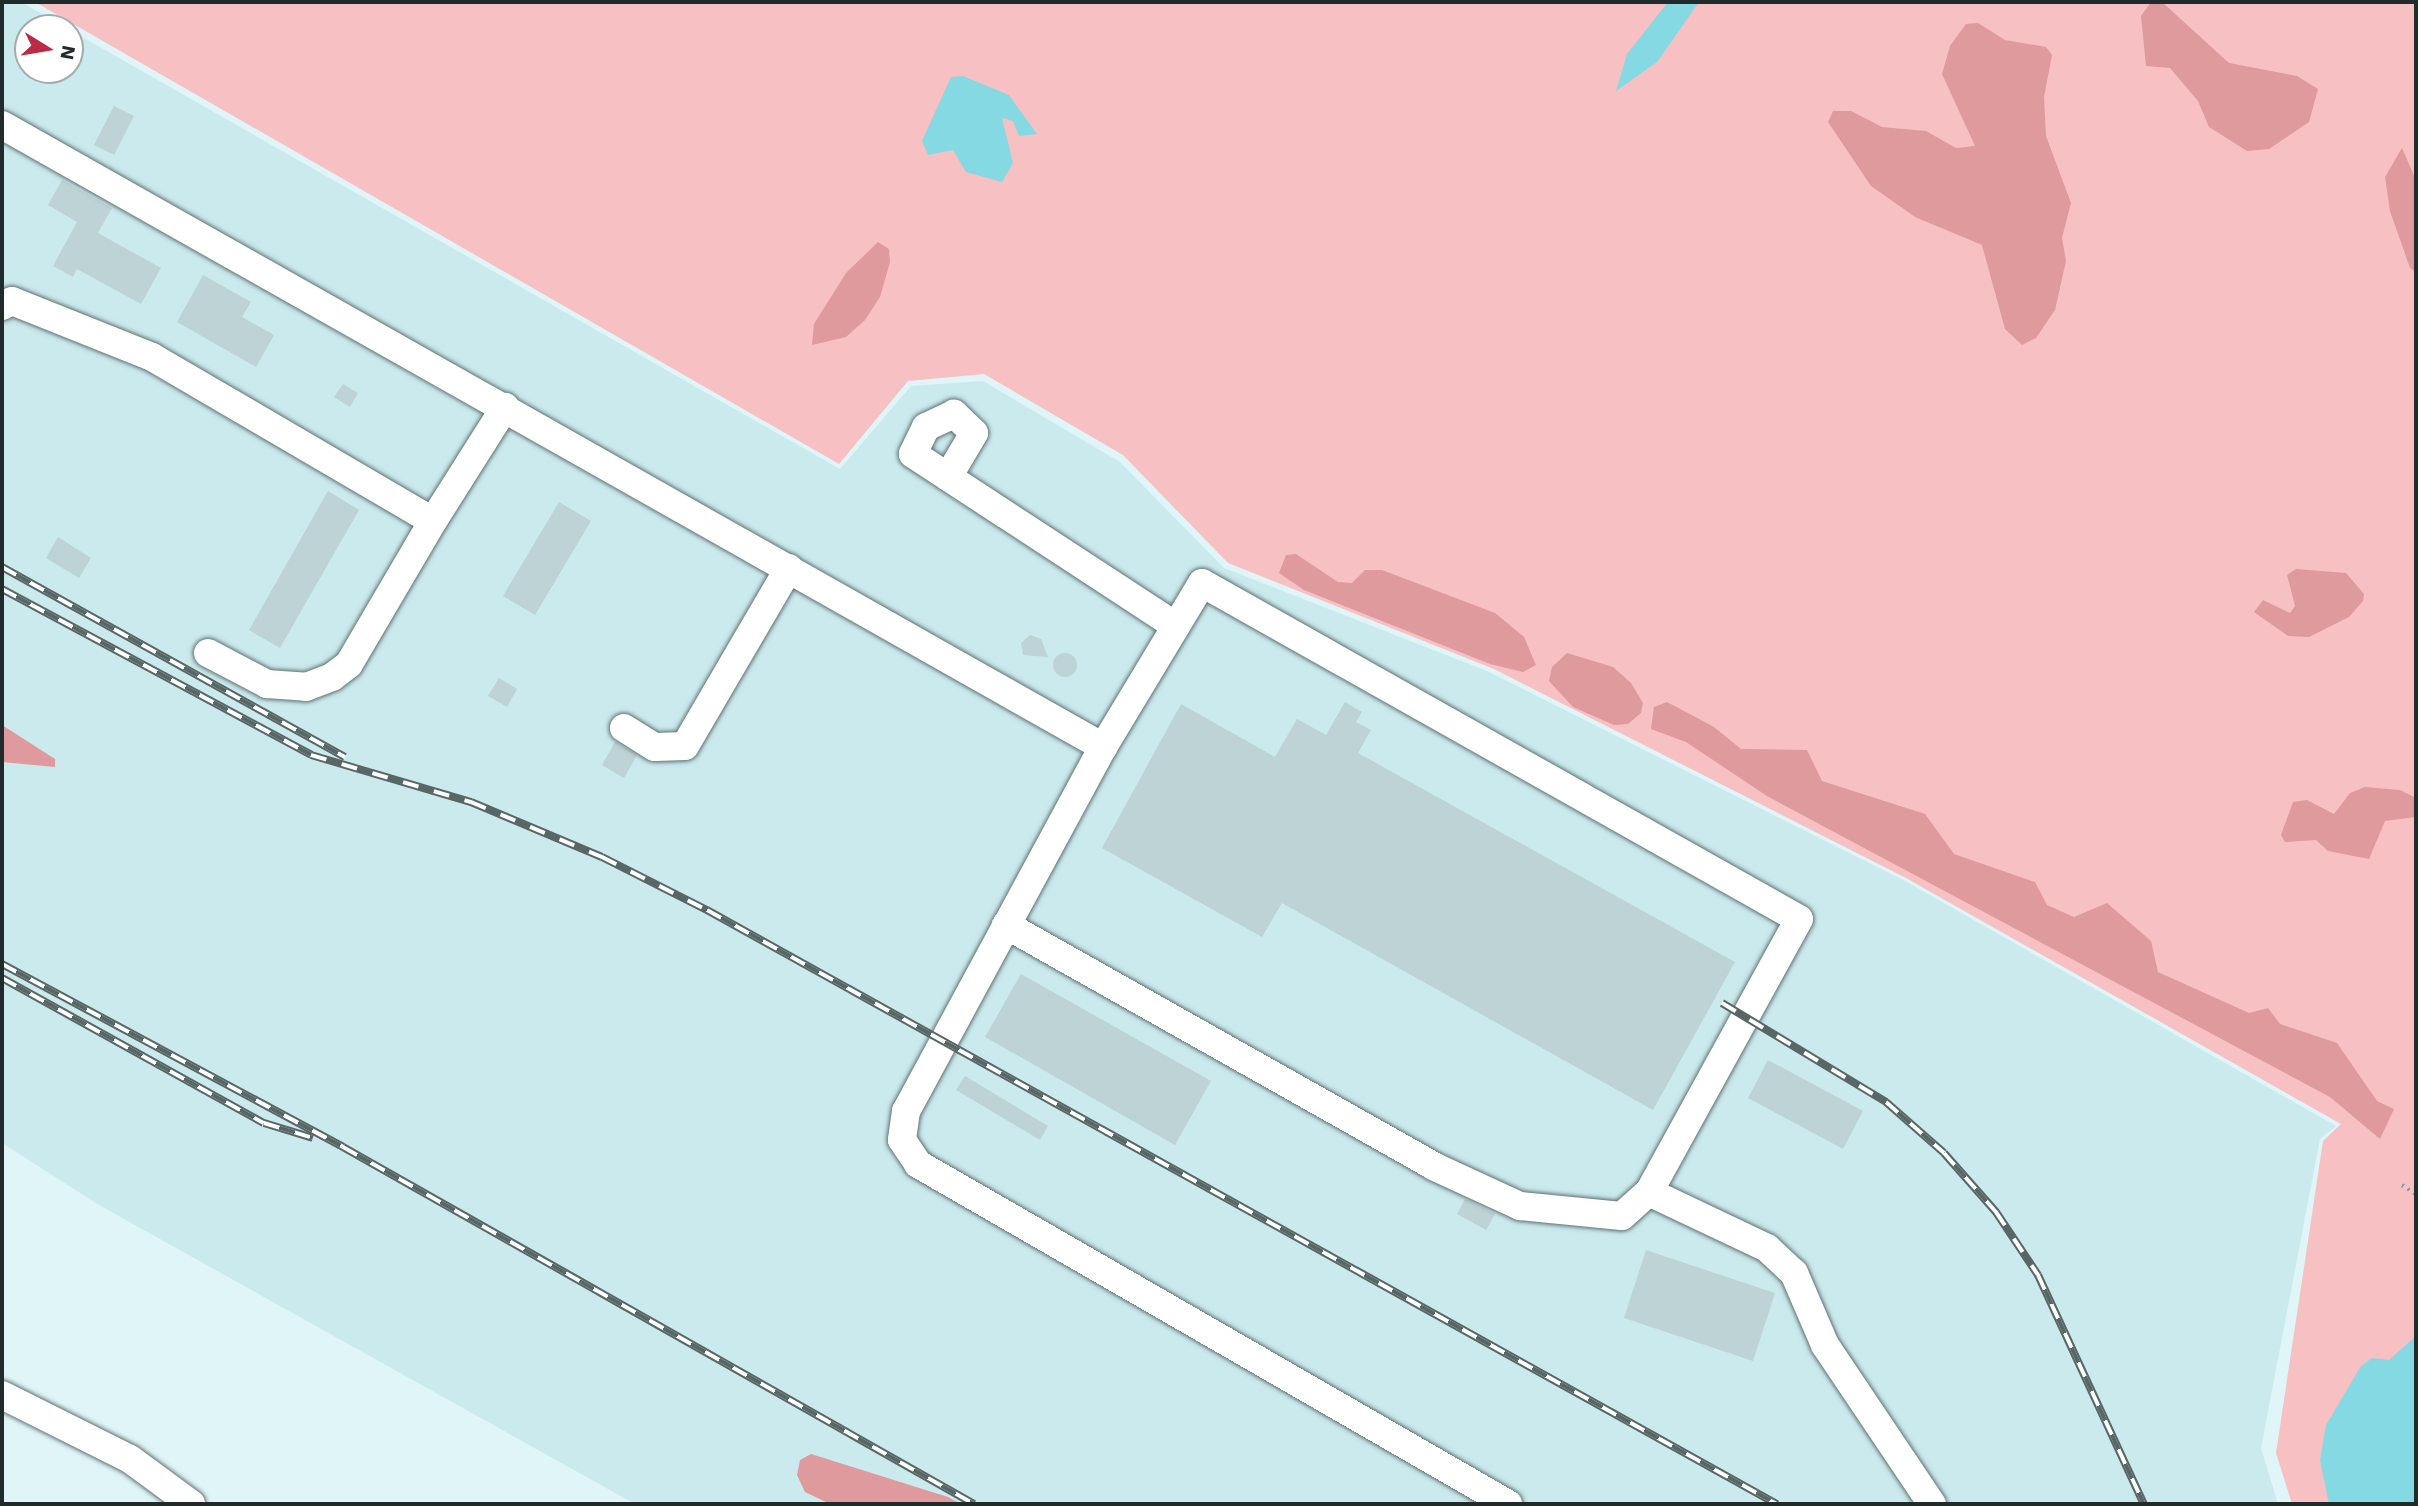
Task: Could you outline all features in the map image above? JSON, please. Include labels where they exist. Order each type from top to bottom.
[{"type":"street","points":[[2,125],[505,407],[1102,747]]},
{"type":"street","points":[[2,306],[12,301],[152,357],[433,521]]},
{"type":"street","points":[[208,653],[267,684],[306,687],[332,677],[349,664],[433,521],[505,407]]},
{"type":"street","points":[[948,477],[1176,626]]},
{"type":"street","points":[[624,728],[655,747],[685,746],[789,568]]},
{"type":"street","points":[[1006,925],[1433,1166],[1520,1206],[1622,1216],[1649,1192],[1799,919],[1202,583],[1102,747],[1006,925],[906,1111],[902,1133],[907,1153],[918,1164],[1508,1504]]},
{"type":"street","points":[[1649,1192],[1767,1248],[1794,1273],[1825,1345],[1932,1504]]},
{"type":"street","points":[[2,1395],[130,1459],[191,1504]]},
{"type":"path","points":[[2402,1185],[2416,1194]]},
{"type":"shaded area","points":[[2,2],[21,2],[42,14],[14,14],[14,84],[84,84],[84,38],[840,469],[911,386],[983,381],[1120,462],[1224,568],[1487,671],[1905,881],[2336,1126],[2320,1139],[2261,1448],[2278,1504],[635,1504],[99,1205],[2,1143]]},
{"type":"shaded area","points":[[35,2],[2416,2],[2416,1504],[2292,1504],[2276,1453],[2323,1141],[2341,1124],[1906,878],[1494,669],[1228,563],[1123,455],[984,374],[908,381],[839,464],[84,30],[84,14],[56,14]]},
{"type":"shaded area","points":[[2151,2],[2162,2],[2229,63],[2297,76],[2318,89],[2309,122],[2269,149],[2247,151],[2209,127],[2198,101],[2170,68],[2146,66],[2141,16]]},
{"type":"shaded area","points":[[1978,23],[2005,40],[2046,47],[2052,55],[2044,97],[2046,136],[2071,203],[2062,238],[2066,261],[2055,310],[2036,338],[2022,345],[2005,329],[1982,245],[1915,217],[1871,186],[1828,122],[1833,111],[1851,111],[1882,127],[1926,131],[1956,148],[1975,146],[1942,74],[1950,46],[1966,24]]},
{"type":"shaded area","points":[[2402,148],[2416,180],[2416,272],[2410,268],[2390,211],[2385,177]]},
{"type":"shaded area","points":[[878,242],[889,249],[890,262],[880,297],[865,320],[846,337],[812,345],[814,324],[846,273]]},
{"type":"shaded area","points":[[1296,554],[1338,582],[1352,583],[1365,570],[1382,570],[1495,613],[1524,637],[1536,665],[1523,672],[1490,664],[1304,590],[1279,573],[1286,555]]},
{"type":"shaded area","points":[[2296,569],[2346,573],[2364,594],[2363,601],[2349,617],[2309,637],[2288,636],[2254,612],[2263,600],[2290,613],[2295,606],[2287,575]]},
{"type":"shaded area","points":[[1567,653],[1613,667],[1631,683],[1643,703],[1641,713],[1628,724],[1614,725],[1573,707],[1549,681],[1552,667]]},
{"type":"shaded area","points":[[1667,702],[1714,727],[1741,749],[1807,750],[1822,781],[1925,814],[1954,854],[2035,882],[2047,905],[2074,917],[2107,903],[2151,941],[2158,972],[2249,1013],[2268,1008],[2280,1024],[2337,1043],[2377,1101],[2394,1109],[2380,1139],[2330,1097],[1767,796],[1686,742],[1651,729],[1654,707]]},
{"type":"shaded area","points":[[2,725],[55,759],[55,767],[2,762]]},
{"type":"shaded area","points":[[2365,787],[2400,790],[2416,798],[2416,817],[2385,821],[2369,859],[2328,851],[2316,840],[2285,842],[2281,835],[2293,802],[2307,800],[2334,814],[2350,793]]},
{"type":"shaded area","points":[[811,1454],[948,1497],[961,1504],[826,1502],[805,1492],[797,1475],[800,1460]]},
{"type":"water","points":[[1668,2],[1699,2],[1657,62],[1616,91],[1627,54]]},
{"type":"water","points":[[963,76],[1009,95],[1037,134],[1019,136],[1013,121],[1002,118],[1013,163],[1002,182],[966,172],[953,150],[928,155],[922,141],[951,77]]},
{"type":"water","points":[[2416,1336],[2416,1504],[2329,1504],[2320,1460],[2326,1425],[2361,1366],[2372,1358],[2389,1360]]},
{"type":"building","points":[[114,106],[134,116],[114,155],[94,145]]},
{"type":"building","points":[[62,180],[112,208],[98,233],[161,268],[141,304],[77,269],[73,277],[53,266],[77,222],[48,205]]},
{"type":"building","points":[[203,275],[251,302],[242,317],[274,335],[256,367],[177,322]]},
{"type":"building","points":[[343,384],[358,393],[350,407],[334,397]]},
{"type":"building","points":[[328,491],[359,510],[280,648],[249,630]]},
{"type":"building","points":[[559,502],[591,521],[535,615],[503,596]]},
{"type":"building","points":[[58,537],[91,558],[79,578],[46,558]]},
{"type":"building","points":[[1030,635],[1041,639],[1048,657],[1023,655],[1021,643]]},
{"type":"building","points":[[1065,653],[1074,656],[1077,665],[1074,674],[1065,677],[1056,674],[1053,665],[1056,656]]},
{"type":"building","points":[[499,678],[517,689],[507,707],[488,696]]},
{"type":"building","points":[[1345,702],[1362,712],[1356,722],[1371,730],[1358,753],[1735,962],[1653,1110],[1282,903],[1262,937],[1102,848],[1181,704],[1275,757],[1297,719],[1326,735]]},
{"type":"building","points":[[615,742],[637,755],[624,778],[602,765]]},
{"type":"building","points":[[1021,974],[1211,1081],[1175,1145],[985,1037]]},
{"type":"building","points":[[1768,1060],[1863,1111],[1843,1149],[1748,1098]]},
{"type":"building","points":[[965,1076],[1048,1126],[1040,1140],[956,1090]]},
{"type":"building","points":[[1465,1199],[1495,1214],[1486,1230],[1457,1214]]},
{"type":"building","points":[[1646,1250],[1775,1293],[1753,1361],[1624,1318]]},
{"type":"railway","points":[[2,567],[345,757]]},
{"type":"railway","points":[[2,589],[311,755],[471,802],[602,857],[707,910],[1777,1504]]},
{"type":"railway","points":[[2,964],[343,1147],[974,1504]]},
{"type":"railway","points":[[2,978],[264,1123],[313,1138]]},
{"type":"railway","points":[[1722,1003],[1886,1102],[1944,1153],[1996,1212],[2038,1275],[2144,1504]]}]
